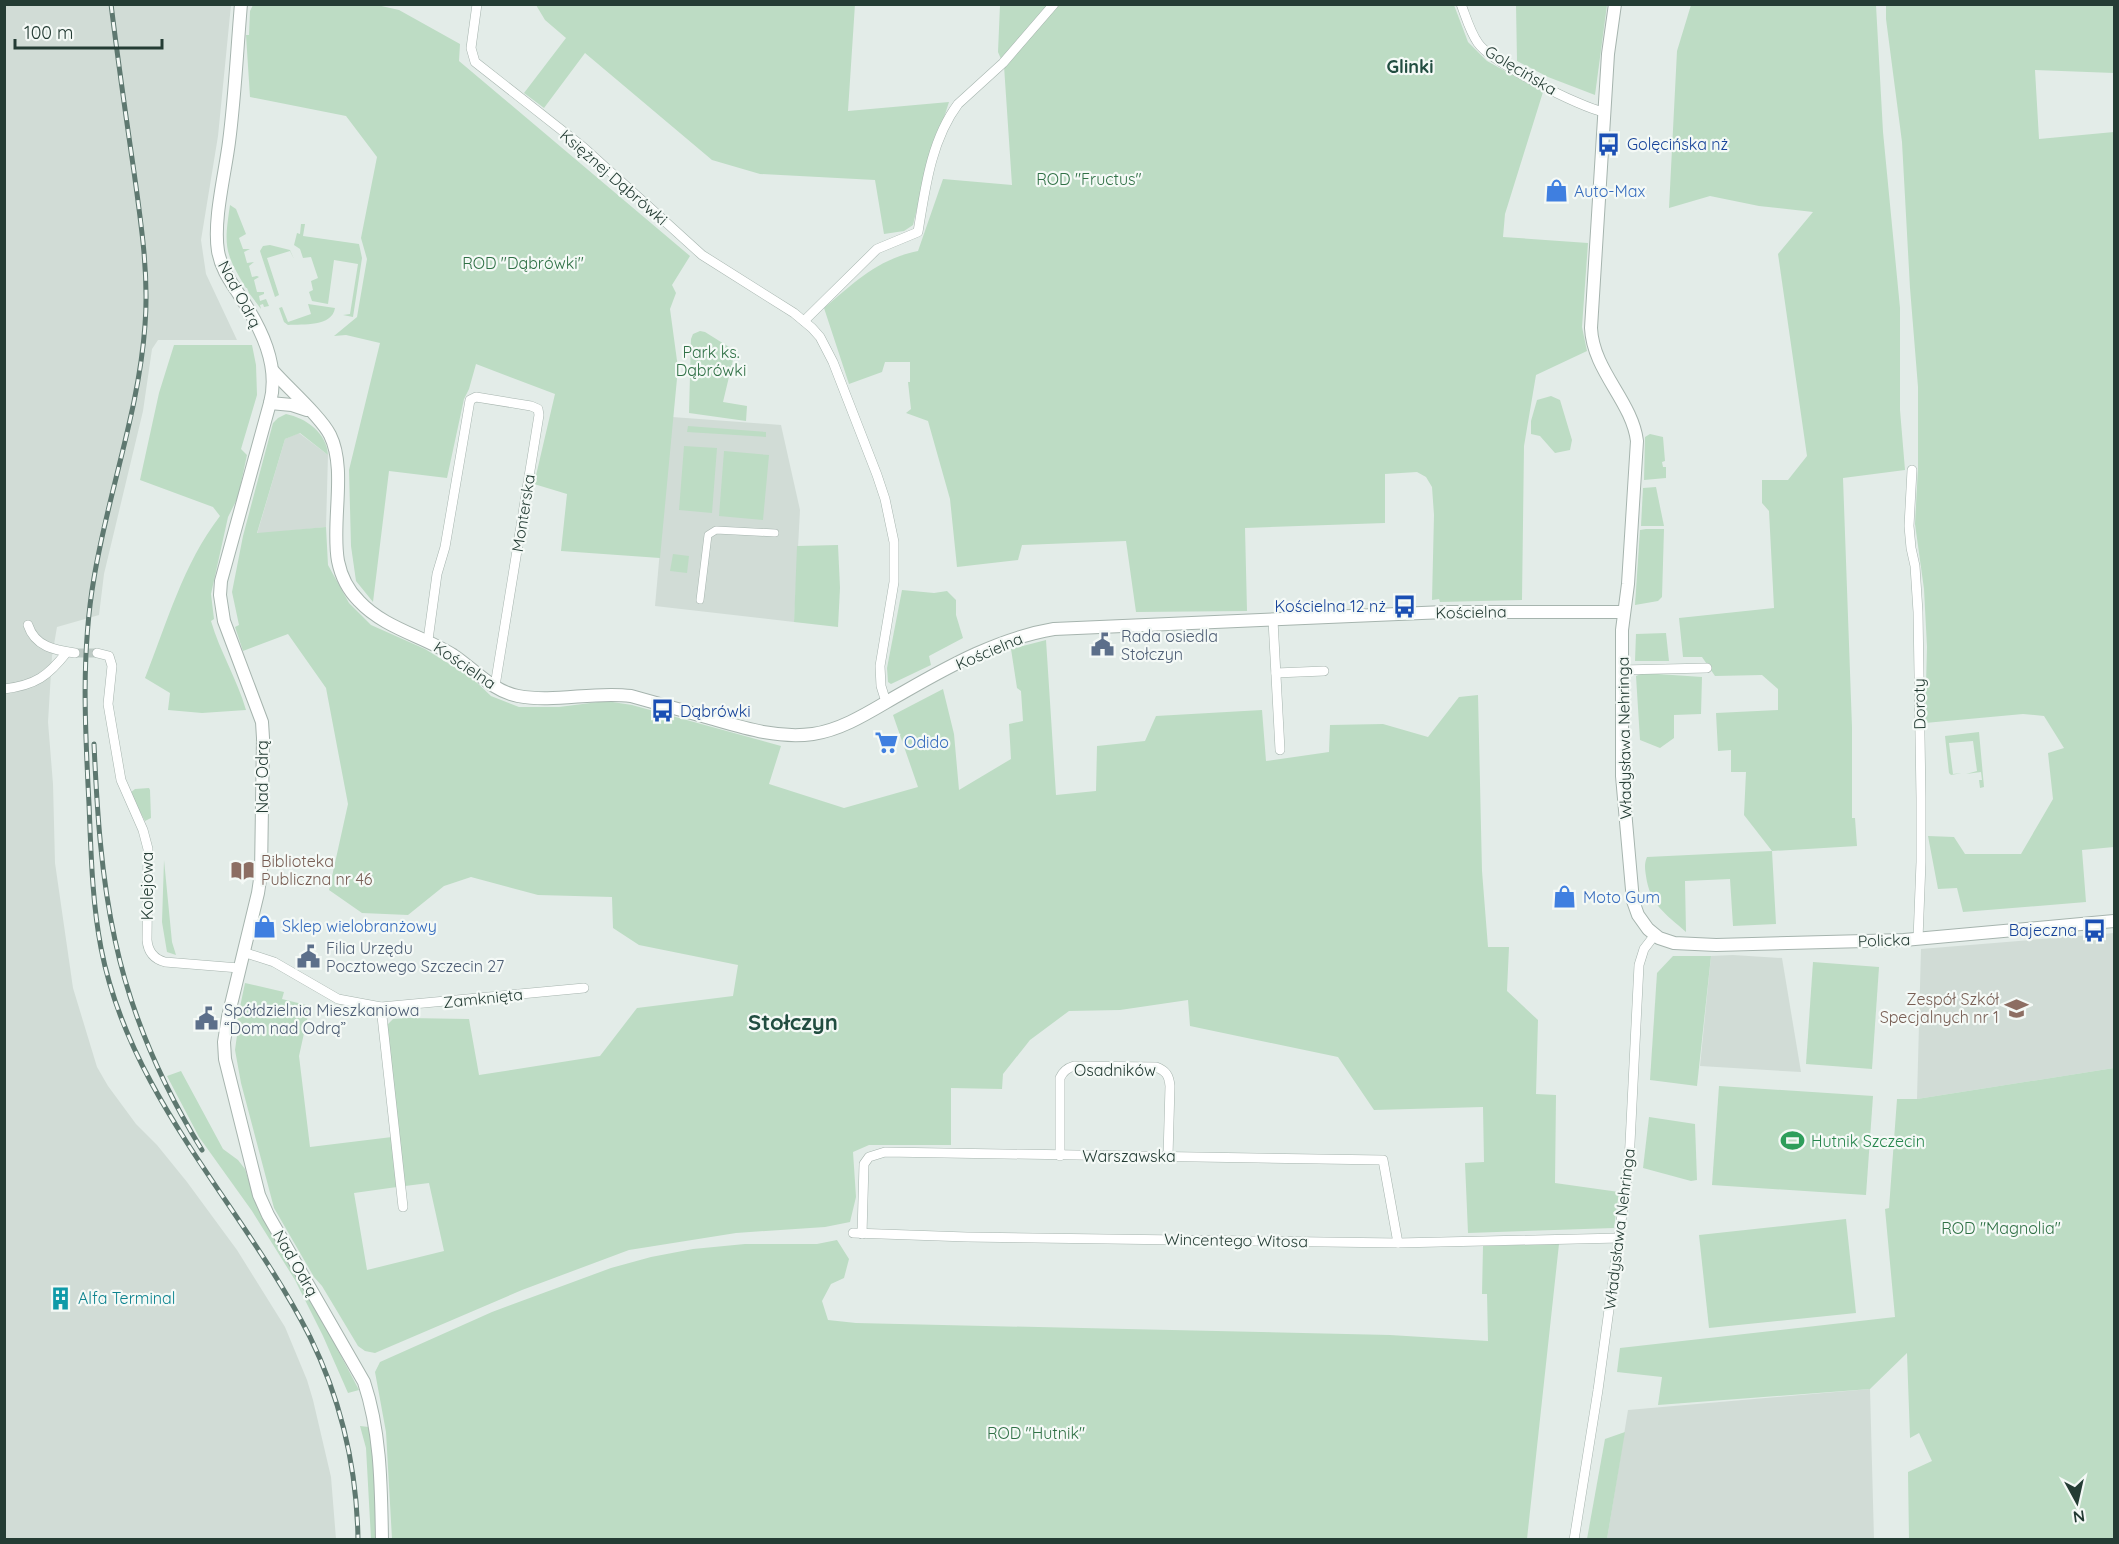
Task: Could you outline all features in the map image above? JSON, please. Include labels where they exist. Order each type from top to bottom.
[{"type":"street","name":"Nad Odrą","points":[[241,4],[232,116],[218,225],[218,248],[224,272],[258,327],[273,371],[274,383],[221,581],[220,595],[224,621],[257,706],[263,738],[261,873],[228,1017],[224,1042],[225,1059],[260,1195],[268,1215],[356,1365],[367,1392],[377,1439],[382,1539]]},
{"type":"street","points":[[804,321],[877,249],[918,232],[930,170],[940,136],[952,112],[1003,63],[1054,4]]},
{"type":"street","name":"Golęcińska","points":[[1461,4],[1478,44],[1492,57],[1585,106],[1604,112]]},
{"type":"street","name":"Władysława Nehringa","points":[[1574,1539],[1620,1238],[1631,1131],[1639,965],[1644,950],[1654,936],[1640,919],[1633,901],[1622,776],[1624,612],[1628,584],[1637,437],[1631,420],[1597,356],[1591,328],[1604,112],[1615,4]]},
{"type":"street","name":"Księżnej Dąbrówki","points":[[474,5],[471,48],[475,62],[583,147],[702,255],[804,321],[820,337],[877,475],[891,526],[895,550],[894,582],[880,666],[881,686],[886,702]]},
{"type":"street","name":"Kościelna","points":[[273,371],[329,434],[336,453],[336,548],[340,572],[359,602],[375,614],[428,640],[454,656],[495,686],[514,695],[530,698],[608,694],[631,696],[744,728],[788,735],[813,734],[835,728],[1011,639],[1078,626],[1445,612],[1624,612]]},
{"type":"street","name":"Monterska","points":[[470,400],[476,397],[531,406],[538,409],[539,415],[495,686]]},
{"type":"street","name":"Kościelna","points":[[428,640],[437,574],[445,547],[470,400]]},
{"type":"street","points":[[270,404],[296,406],[311,413]]},
{"type":"street","name":"Doroty","points":[[1912,470],[1909,526],[1915,566],[1918,612],[1921,798],[1918,939]]},
{"type":"street","points":[[700,600],[710,532],[775,533]]},
{"type":"street","points":[[1273,620],[1280,750]]},
{"type":"street","points":[[4,689],[37,681],[71,653],[55,650],[39,643],[28,625]]},
{"type":"street","name":"Kolejowa","points":[[97,653],[109,656],[112,664],[107,696],[121,780],[143,830],[148,849],[148,949],[154,957],[165,963],[239,969]]},
{"type":"street","points":[[1622,669],[1707,668]]},
{"type":"street","points":[[1276,673],[1324,671]]},
{"type":"street","name":"Policka","points":[[1654,936],[1674,943],[1716,945],[1918,939],[2115,921]]},
{"type":"street","name":"Zamknięta","points":[[243,952],[274,962],[338,999],[381,1007],[584,988]]},
{"type":"street","points":[[381,1007],[403,1207]]},
{"type":"street","name":"Osadników","points":[[1060,1156],[1060,1078],[1062,1072],[1074,1066],[1156,1067],[1164,1070],[1169,1077],[1170,1086],[1168,1156]]},
{"type":"street","name":"Warszawska","points":[[857,1233],[864,1164],[869,1157],[885,1152],[1168,1156],[1383,1160],[1398,1243]]},
{"type":"street","name":"Wincentego Witosa","points":[[857,1233],[1398,1243],[1620,1238]]},
{"type":"shaded area","points":[[5,5],[231,5],[218,136],[201,240],[206,274],[237,340],[158,340],[152,349],[143,411],[104,574],[99,615],[57,627],[52,656],[48,722],[53,784],[55,863],[73,988],[97,1067],[136,1124],[157,1145],[187,1182],[237,1250],[285,1327],[313,1400],[331,1477],[336,1539],[5,1540]]},
{"type":"shaded area","points":[[672,417],[781,425],[800,510],[794,622],[655,606]]},
{"type":"shaded area","points":[[299,433],[328,455],[326,527],[257,534],[285,439]]},
{"type":"shaded area","name":"Zespół Szkół Specjalnych nr 1","points":[[2114,933],[2114,1068],[1917,1099],[1921,949]]},
{"type":"shaded area","points":[[1711,956],[1782,958],[1801,1072],[1700,1066]]},
{"type":"shaded area","points":[[1870,1389],[1874,1539],[1607,1539],[1628,1410]]},
{"type":"green space","points":[[855,4],[848,111],[949,102],[924,179],[913,225],[904,231],[884,234],[875,180],[760,174],[712,160],[585,53],[544,108],[524,93],[566,38],[545,20],[536,5]]},
{"type":"green space","name":"ROD \"Dąbrówki\"","points":[[253,5],[377,5],[399,10],[460,44],[459,61],[690,256],[672,285],[676,293],[670,309],[678,368],[660,558],[561,551],[567,494],[534,484],[555,394],[476,364],[464,399],[447,478],[389,471],[373,602],[356,581],[351,546],[349,470],[380,343],[346,335],[334,336],[357,317],[367,259],[361,238],[377,157],[346,116],[250,97],[246,35],[249,35],[250,11]]},
{"type":"green space","name":"ROD \"Fructus\"","points":[[1000,5],[1454,5],[1468,42],[1487,61],[1543,92],[1505,214],[1503,237],[1588,243],[1582,327],[1587,351],[1536,375],[1524,446],[1522,600],[1440,602],[1439,599],[1432,600],[1434,515],[1432,487],[1426,477],[1417,472],[1385,474],[1385,523],[1245,528],[1247,611],[1136,612],[1126,541],[1022,545],[1018,560],[957,567],[950,499],[928,421],[906,413],[911,409],[908,382],[910,382],[910,362],[885,362],[882,372],[849,384],[824,308],[879,266],[918,251],[943,179],[1012,185],[1004,66],[998,52]]},
{"type":"green space","points":[[1516,5],[1607,5],[1595,95],[1548,77],[1517,61]]},
{"type":"green space","points":[[1691,5],[1876,5],[1883,132],[1900,308],[1900,410],[1905,470],[1843,478],[1852,727],[1852,818],[1855,818],[1857,846],[1772,851],[1744,815],[1746,772],[1731,772],[1731,750],[1718,751],[1716,713],[1778,710],[1778,689],[1762,675],[1715,676],[1702,657],[1683,657],[1679,618],[1774,608],[1769,511],[1762,503],[1762,480],[1788,480],[1807,456],[1778,254],[1813,212],[1759,206],[1710,196],[1669,208],[1677,51]]},
{"type":"green space","points":[[1886,5],[2114,5],[2114,73],[2035,70],[2039,139],[2114,132],[2114,847],[2082,850],[2086,902],[1963,912],[1957,888],[1938,889],[1928,836],[1954,837],[1965,854],[2021,854],[2053,799],[2048,753],[2064,748],[2044,716],[2023,714],[1925,723],[1927,647],[1924,589],[1915,524],[1918,387],[1902,142]]},
{"type":"green space","points":[[230,205],[236,209],[246,234],[239,238],[243,249],[250,249],[244,252],[247,263],[254,262],[249,266],[252,277],[259,277],[254,280],[257,292],[264,292],[259,296],[260,301],[266,299],[269,306],[260,305],[261,309],[246,288],[230,257],[227,230]]},
{"type":"green space","points":[[301,224],[305,224],[303,236],[359,244],[362,258],[353,317],[343,315],[350,314],[358,264],[334,260],[328,304],[312,301],[309,292],[313,290],[311,281],[318,278],[311,257],[303,258],[300,249],[294,245],[297,233],[300,234]]},
{"type":"green space","points":[[270,245],[290,250],[294,259],[290,251],[267,258],[279,295],[275,297],[260,251],[263,246]]},
{"type":"green space","points":[[308,304],[335,308],[328,319],[316,323],[288,325],[284,322],[279,308],[282,307],[288,322],[311,314]]},
{"type":"green space","name":"Park ks. Dąbrówki","points":[[700,331],[737,352],[723,402],[747,406],[746,421],[689,413],[691,339],[693,334]]},
{"type":"green space","points":[[174,345],[252,345],[256,365],[257,395],[241,449],[247,455],[238,497],[228,517],[211,594],[214,619],[211,621],[246,710],[202,713],[168,710],[170,693],[145,678],[186,574],[207,534],[220,516],[213,507],[140,480],[159,393]]},
{"type":"green space","points":[[1551,396],[1560,400],[1572,440],[1570,450],[1555,453],[1540,436],[1531,434],[1531,421],[1537,400]]},
{"type":"green space","points":[[286,414],[301,419],[320,433],[328,455],[300,433],[285,439],[257,533],[326,527],[328,565],[349,603],[371,625],[425,649],[472,678],[491,696],[519,707],[559,707],[606,701],[632,705],[781,746],[769,784],[844,808],[918,787],[893,715],[943,689],[954,734],[959,790],[1011,759],[1009,724],[1023,721],[1021,691],[1017,688],[1011,649],[1046,640],[1056,795],[1096,791],[1097,746],[1145,741],[1156,716],[1262,710],[1266,761],[1329,752],[1330,725],[1383,724],[1428,737],[1459,697],[1478,695],[1482,871],[1488,947],[1509,947],[1507,991],[1538,1020],[1536,1094],[1556,1095],[1555,1183],[1619,1192],[1614,1228],[1468,1233],[1465,1163],[1484,1162],[1483,1107],[1374,1110],[1338,1057],[1190,1026],[1188,1000],[1120,1010],[1069,1011],[1030,1040],[1003,1074],[1002,1089],[951,1088],[951,1145],[869,1145],[853,1152],[856,1197],[850,1222],[825,1227],[736,1233],[629,1250],[522,1290],[375,1353],[365,1351],[358,1346],[322,1286],[314,1277],[274,1208],[241,1083],[235,1050],[238,1028],[236,1026],[245,983],[284,992],[282,999],[310,1006],[299,1056],[310,1147],[392,1137],[397,1187],[354,1193],[367,1270],[444,1251],[429,1183],[405,1186],[387,1025],[393,1019],[469,1019],[479,1075],[600,1056],[637,1008],[733,996],[738,965],[639,945],[613,928],[612,897],[538,895],[471,877],[444,886],[408,915],[362,913],[329,890],[348,804],[326,688],[288,634],[243,651],[235,627],[239,625],[232,592],[243,536],[273,423]]},
{"type":"green space","points":[[688,426],[766,432],[766,437],[687,432]]},
{"type":"green space","points":[[1650,434],[1663,437],[1665,461],[1662,462],[1663,467],[1666,467],[1666,478],[1644,480],[1645,437]]},
{"type":"green space","points":[[684,446],[717,448],[712,513],[679,510]]},
{"type":"green space","points":[[724,451],[769,455],[763,520],[719,516]]},
{"type":"green space","points":[[1656,487],[1664,526],[1641,526],[1643,488]]},
{"type":"green space","points":[[1664,529],[1662,597],[1658,601],[1635,605],[1640,530]]},
{"type":"green space","points":[[838,545],[840,588],[838,627],[794,622],[797,546]]},
{"type":"green space","points":[[673,554],[689,556],[687,573],[670,571]]},
{"type":"green space","points":[[902,590],[934,593],[947,591],[956,600],[956,615],[963,638],[929,656],[931,665],[891,684],[888,682],[887,668]]},
{"type":"green space","points":[[1666,633],[1669,661],[1635,661],[1636,634]]},
{"type":"green space","points":[[1643,673],[1702,677],[1701,714],[1674,715],[1674,738],[1660,748],[1640,740],[1636,676]]},
{"type":"green space","points":[[1979,732],[1984,787],[1980,788],[1981,772],[1966,774],[1977,771],[1973,741],[1949,743],[1953,774],[1962,773],[1951,775],[1945,736]]},
{"type":"green space","points":[[149,788],[151,818],[145,821],[130,793],[135,789]]},
{"type":"green space","points":[[1772,851],[1776,924],[1733,926],[1730,879],[1685,881],[1686,932],[1655,902],[1648,886],[1645,866],[1647,857]]},
{"type":"green space","points":[[164,860],[172,942],[176,955],[167,952],[162,922]]},
{"type":"green space","points":[[1673,956],[1711,956],[1697,1086],[1650,1080],[1657,973]]},
{"type":"green space","points":[[1813,962],[1879,967],[1872,1069],[1806,1064]]},
{"type":"green space","name":"ROD \"Magnolia\"","points":[[2114,1068],[2114,1539],[1909,1539],[1908,1472],[1932,1461],[1919,1433],[1910,1438],[1907,1353],[1870,1389],[1658,1405],[1662,1377],[1617,1372],[1620,1348],[1895,1317],[1885,1209],[1889,1208],[1897,1099],[1917,1099]]},
{"type":"green space","points":[[181,1071],[223,1149],[238,1160],[245,1169],[257,1207],[300,1278],[359,1390],[348,1393],[295,1280],[252,1211],[199,1137],[167,1076]]},
{"type":"green space","name":"Hutnik Szczecin","points":[[1719,1086],[1873,1096],[1866,1195],[1712,1185]]},
{"type":"green space","points":[[1649,1117],[1695,1124],[1697,1180],[1691,1181],[1643,1168]]},
{"type":"green space","points":[[1846,1219],[1856,1313],[1709,1328],[1699,1235]]},
{"type":"green space","name":"ROD \"Hutnik\"","points":[[837,1240],[849,1259],[844,1278],[831,1284],[822,1301],[828,1320],[856,1323],[1390,1335],[1488,1341],[1487,1294],[1482,1294],[1483,1246],[1559,1244],[1527,1539],[392,1539],[386,1432],[375,1372],[380,1362],[492,1312],[611,1268],[651,1257],[693,1249],[745,1244],[817,1244]]},
{"type":"green space","points":[[360,1426],[369,1427],[375,1474],[376,1539],[371,1539],[366,1448]]},
{"type":"green space","points":[[1625,1432],[1607,1539],[1587,1539],[1605,1439]]},
{"type":"tunnel","points":[[75,653],[97,653]]},
{"type":"railway","points":[[111,4],[142,229],[146,306],[142,357],[130,420],[100,546],[87,634],[86,747],[92,876],[98,930],[116,1002],[136,1054],[191,1149],[283,1289],[321,1361],[339,1410],[351,1461],[358,1540]]},
{"type":"railway","points":[[94,744],[103,867],[110,916],[122,968],[139,1022],[161,1075],[202,1150]]},
{"type":"place","name":"Golęcińska nż","points":[[1609,144]]},
{"type":"place","name":"Auto-Max","points":[[1556,191]]},
{"type":"place","name":"Kościelna 12 nż","points":[[1404,606]]},
{"type":"place","name":"Rada osiedla Stołczyn","points":[[1103,645]]},
{"type":"place","name":"Dąbrówki","points":[[662,711]]},
{"type":"place","name":"Odido","points":[[886,742]]},
{"type":"place","name":"Biblioteka Publiczna nr 46","points":[[243,870]]},
{"type":"place","name":"Moto Gum","points":[[1565,897]]},
{"type":"place","name":"Sklep wielobranżowy","points":[[264,926]]},
{"type":"place","name":"Bajeczna","points":[[2095,930]]},
{"type":"place","name":"Filia Urzędu Pocztowego Szczecin 27","points":[[308,957]]},
{"type":"place","name":"Zespół Szkół Specjalnych nr 1","points":[[2017,1008]]},
{"type":"place","name":"Spółdzielnia Mieszkaniowa “Dom nad Odrą”","points":[[206,1019]]},
{"type":"place","name":"Hutnik Szczecin","points":[[1793,1141]]},
{"type":"place","name":"Alfa Terminal","points":[[60,1298]]},
{"type":"district","name":"Glinki","points":[[1410,66]]},
{"type":"district","name":"Stołczyn","points":[[793,1022]]}]
